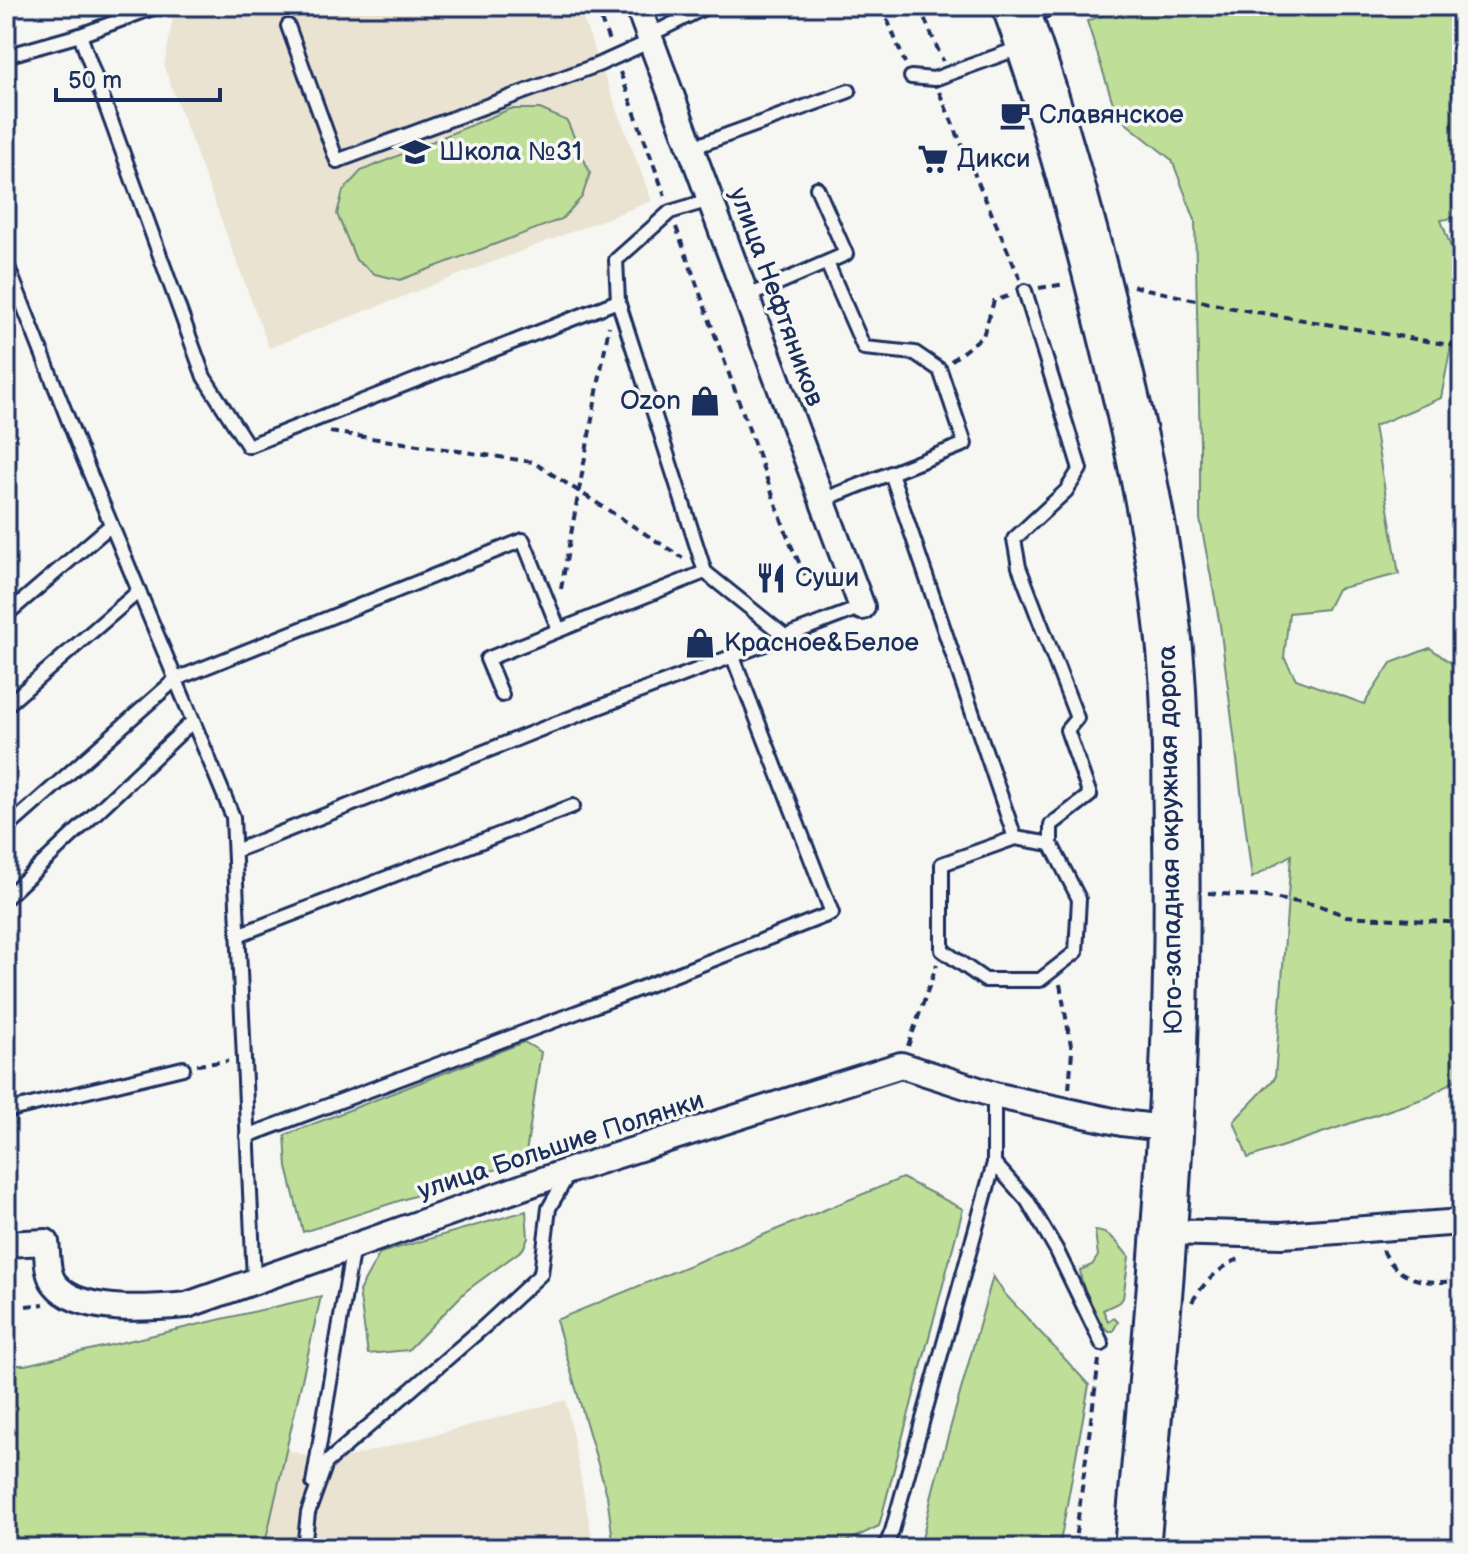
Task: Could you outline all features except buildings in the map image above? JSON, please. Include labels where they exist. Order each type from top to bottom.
[{"type":"highway","name":"Юго-западная окружная дорога","points":[[1030,19],[1124,386],[1168,629],[1178,891],[1172,1129],[1137,1548]]},
{"type":"street","name":"улица Нефтяников","points":[[638,6],[862,607]]},
{"type":"street","points":[[901,1065],[994,1095],[1122,1123],[1172,1129]]},
{"type":"street","name":"улица Большие Полянки","points":[[6,1244],[46,1242],[50,1277],[56,1287],[99,1306],[144,1309],[187,1305],[571,1170],[901,1065]]},
{"type":"street","points":[[1165,1232],[1282,1235],[1462,1222]]},
{"type":"lane","points":[[6,56],[80,35],[158,6]]},
{"type":"lane","points":[[288,26],[337,161],[615,57],[708,6]]},
{"type":"lane","points":[[911,77],[934,79],[948,74],[1030,19]]},
{"type":"lane","points":[[80,35],[204,377],[248,446],[618,301]]},
{"type":"lane","points":[[691,148],[849,91]]},
{"type":"lane","points":[[746,297],[846,254],[817,188]]},
{"type":"lane","points":[[710,200],[669,209],[616,260],[618,301],[705,572],[786,637]]},
{"type":"lane","points":[[6,262],[233,817],[254,1280]]},
{"type":"lane","points":[[822,500],[965,444],[940,370],[915,353],[864,348],[827,263]]},
{"type":"lane","points":[[1025,291],[1080,469],[1066,491],[1014,539],[1019,567],[1077,718],[1067,730],[1090,795],[1051,825],[1051,844],[1079,899],[1076,952],[1040,980],[985,980],[942,950],[942,864],[1015,838],[1051,844]]},
{"type":"lane","points":[[6,300],[19,295]]},
{"type":"lane","points":[[891,473],[1015,838]]},
{"type":"lane","points":[[6,615],[111,525]]},
{"type":"lane","points":[[6,829],[176,679],[523,540],[557,624]]},
{"type":"lane","points":[[502,695],[487,659],[557,624],[705,572]]},
{"type":"lane","points":[[6,706],[139,591]]},
{"type":"lane","points":[[235,851],[539,730],[862,607]]},
{"type":"lane","points":[[247,1136],[832,913],[733,657]]},
{"type":"lane","points":[[6,898],[193,721]]},
{"type":"lane","points":[[238,935],[573,806]]},
{"type":"lane","points":[[6,1111],[183,1068]]},
{"type":"lane","points":[[885,1548],[994,1163],[994,1095]]},
{"type":"lane","points":[[994,1163],[1027,1200],[1056,1249],[1102,1344]]},
{"type":"lane","points":[[308,1513],[326,1463],[541,1274],[549,1208],[571,1170]]},
{"type":"lane","points":[[304,1548],[353,1246]]},
{"type":"path","points":[[596,6],[790,543],[805,575]]},
{"type":"path","points":[[882,6],[911,77]]},
{"type":"path","points":[[919,6],[948,74]]},
{"type":"path","points":[[934,79],[1025,291]]},
{"type":"path","points":[[940,370],[983,336],[994,301],[1025,291],[1097,279],[1227,307],[1462,347]]},
{"type":"path","points":[[557,624],[605,338],[618,301]]},
{"type":"path","points":[[296,427],[533,462],[705,572]]},
{"type":"path","points":[[1178,891],[1265,897],[1318,905],[1346,916],[1462,923]]},
{"type":"path","points":[[901,1065],[942,950]]},
{"type":"path","points":[[1053,969],[1062,987],[1072,1051],[1068,1096]]},
{"type":"path","points":[[183,1068],[244,1058]]},
{"type":"path","points":[[1376,1229],[1385,1255],[1401,1273],[1425,1284],[1462,1281]]},
{"type":"path","points":[[1189,1307],[1202,1287],[1219,1270],[1249,1255],[1271,1251],[1282,1235]]},
{"type":"path","points":[[26,1306],[46,1304]]},
{"type":"path","points":[[1074,1548],[1102,1344]]},
{"type":"shaded area","name":"Школа №31","points":[[175,6],[578,6],[652,201],[269,348],[164,67]]},
{"type":"shaded area","points":[[566,1400],[594,1548],[264,1548],[286,1449],[326,1463]]},
{"type":"green space","points":[[1128,6],[1462,6],[1457,139],[1462,144],[1462,217],[1441,220],[1462,277],[1462,288],[1441,398],[1374,426],[1399,574],[1337,589],[1327,609],[1289,613],[1284,657],[1296,679],[1364,704],[1391,663],[1430,648],[1462,671],[1462,1076],[1428,1097],[1248,1158],[1234,1121],[1275,1078],[1291,855],[1252,878],[1220,625],[1200,519],[1195,220],[1172,160],[1117,116],[1087,21]]},
{"type":"green space","points":[[510,109],[540,109],[567,121],[590,173],[582,197],[562,219],[400,280],[375,274],[356,260],[337,214],[343,191],[361,171]]},
{"type":"green space","points":[[524,1042],[541,1052],[525,1160],[303,1232],[287,1167],[285,1135]]},
{"type":"green space","points":[[902,1178],[963,1209],[879,1526],[833,1548],[614,1548],[607,1495],[556,1320]]},
{"type":"green space","points":[[526,1211],[528,1238],[523,1249],[466,1291],[408,1350],[368,1354],[359,1291],[380,1253]]},
{"type":"green space","points":[[1095,1231],[1111,1237],[1129,1257],[1123,1298],[1103,1310],[1108,1321],[1114,1318],[1118,1322],[1113,1331],[1108,1331],[1092,1310],[1081,1279],[1080,1270],[1092,1265],[1098,1256]]},
{"type":"green space","points":[[993,1276],[1004,1293],[1089,1385],[1059,1548],[920,1548],[934,1486]]},
{"type":"green space","points":[[321,1296],[264,1548],[6,1548],[6,1365],[25,1365]]},
{"type":"place","name":"Славянское","points":[[1015,115]]},
{"type":"place","name":"Школа №31","points":[[415,152]]},
{"type":"place","name":"Дикси","points":[[933,159]]},
{"type":"place","name":"Ozon","points":[[705,401]]},
{"type":"place","name":"Суши","points":[[771,578]]},
{"type":"place","name":"Красное&Белое","points":[[700,643]]}]
